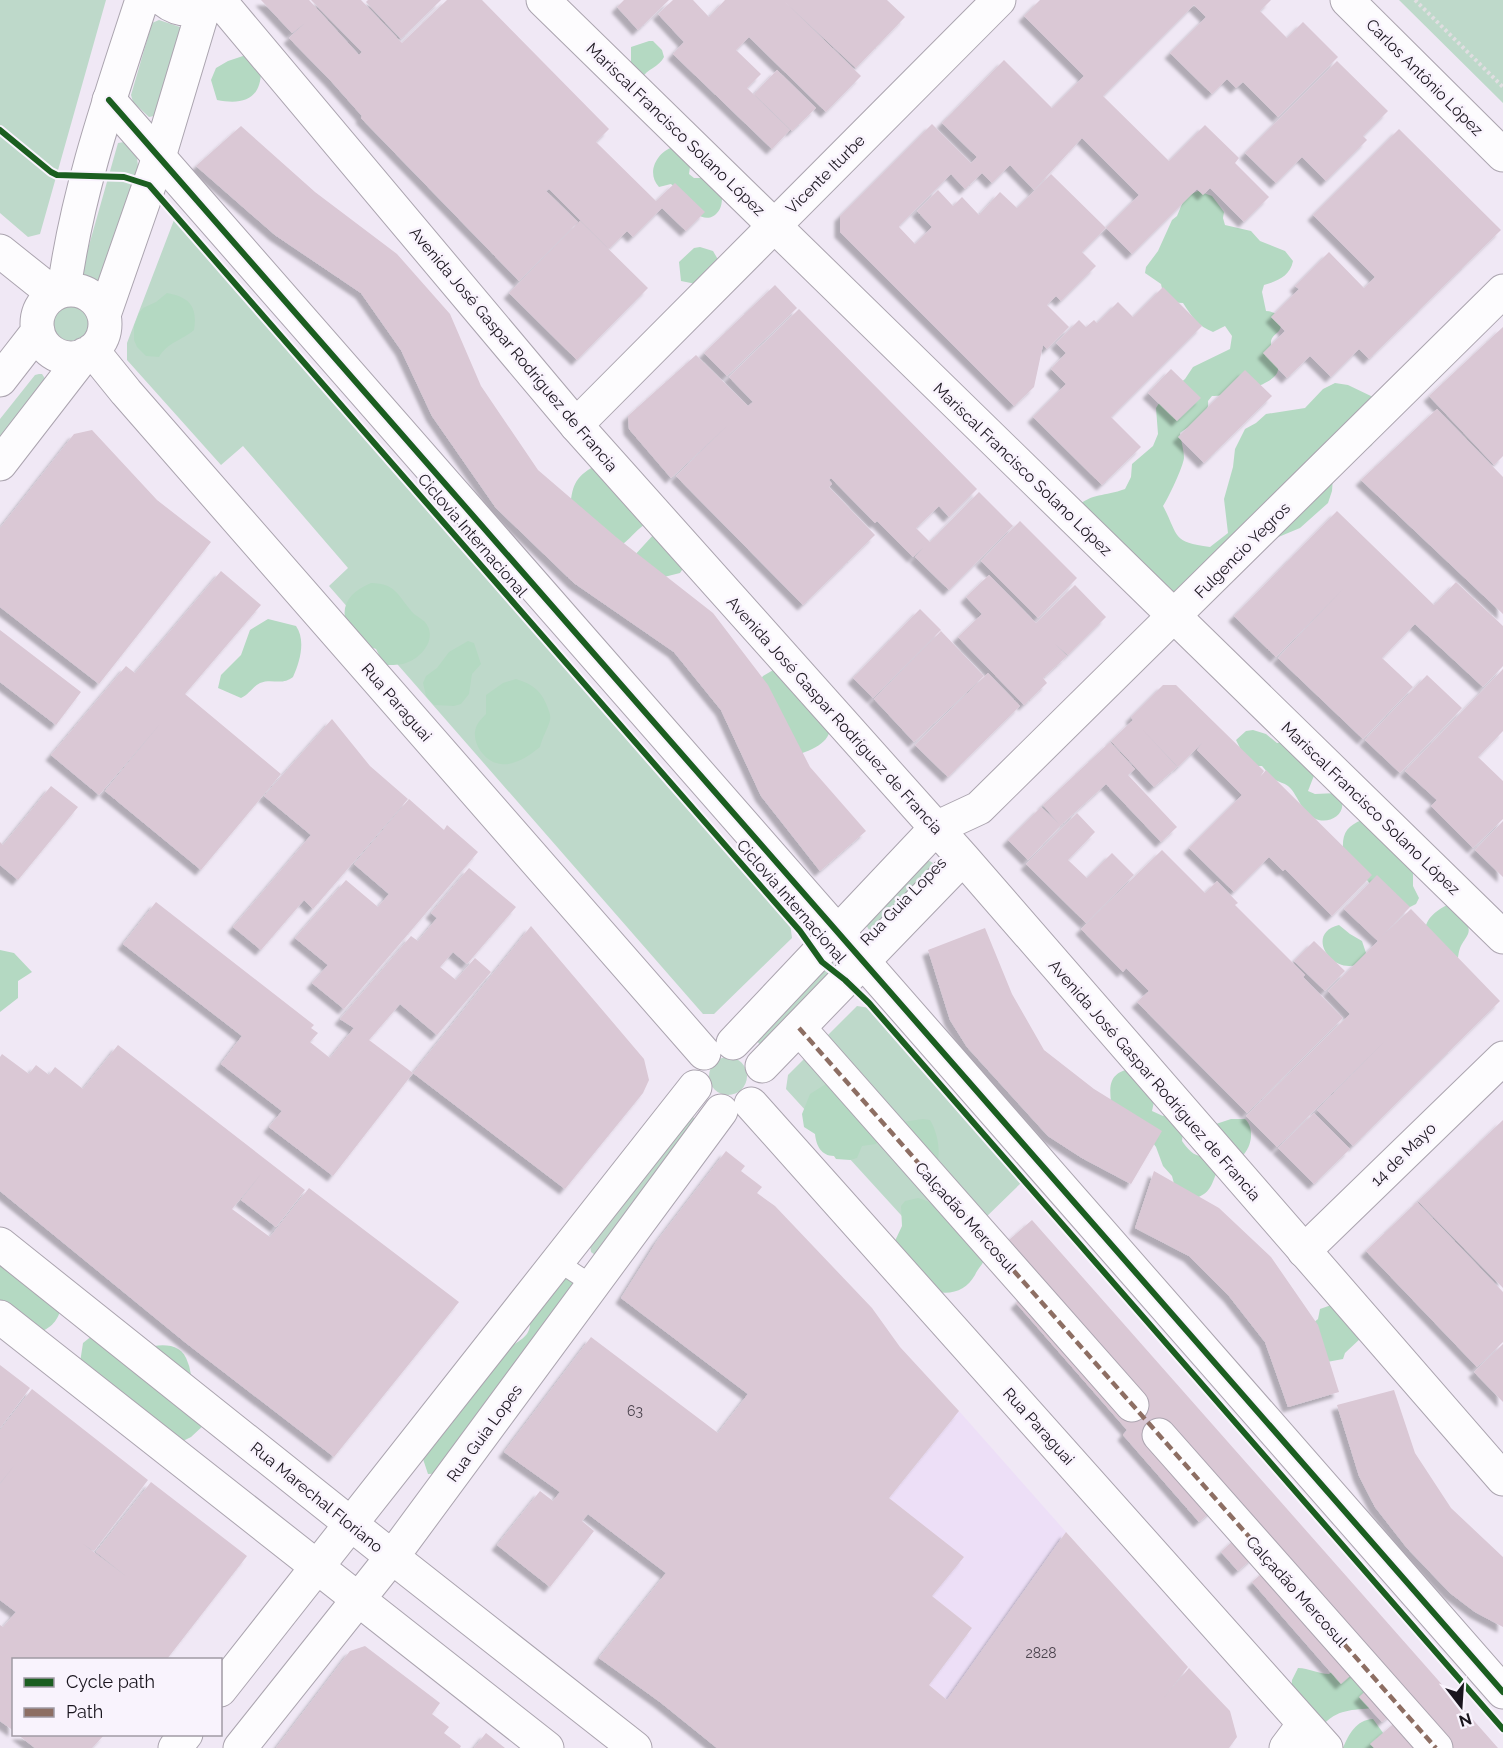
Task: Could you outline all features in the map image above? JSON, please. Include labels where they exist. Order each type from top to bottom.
[{"type":"main road","points":[[89,352],[75,357],[64,357],[54,353],[45,346],[37,325],[41,308],[59,292],[99,131],[142,0]]},
{"type":"main road","points":[[164,0],[182,9],[193,9],[212,2]]},
{"type":"main road","name":"Mariscal Francisco Solano López","points":[[543,0],[1503,937]]},
{"type":"main road","name":"Vicente Iturbe","points":[[576,425],[999,0]]},
{"type":"main road","name":"Carlos Antônio López","points":[[1347,0],[1503,155]]},
{"type":"main road","points":[[0,464],[104,334],[104,315],[212,2]]},
{"type":"main road","name":"Avenida José Gaspar Rodríguez de Francia","points":[[212,2],[576,425],[963,858],[1503,1479]]},
{"type":"main road","points":[[109,100],[1503,1692]]},
{"type":"main road","points":[[0,250],[59,292],[86,293],[97,302],[104,315]]},
{"type":"main road","name":"Fulgencio Yegros","points":[[936,828],[979,808],[1503,291]]},
{"type":"main road","points":[[0,380],[38,331]]},
{"type":"main road","name":"Rua Paraguai","points":[[89,352],[718,1048]]},
{"type":"main road","name":"Fulgencio Yegros","points":[[963,858],[979,808]]},
{"type":"main road","name":"Rua Guia Lopes","points":[[718,1048],[837,932],[936,828]]},
{"type":"main road","name":"Rua Guia Lopes","points":[[762,1066],[963,858]]},
{"type":"main road","name":"Calçadão Mercosul","points":[[799,1028],[1132,1405]]},
{"type":"main road","points":[[718,1048],[751,1050],[762,1066],[763,1087],[736,1108],[710,1107],[702,1100],[695,1088],[696,1067],[718,1048]]},
{"type":"main road","name":"14 de Mayo","points":[[1304,1251],[1503,1058]]},
{"type":"main road","points":[[222,1687],[695,1088]]},
{"type":"main road","name":"Rua Guia Lopes","points":[[240,1748],[392,1557],[593,1285],[736,1108]]},
{"type":"main road","name":"Rua Paraguai","points":[[736,1108],[1295,1736],[1326,1748]]},
{"type":"main road","name":"Rua Marechal Floriano","points":[[0,1244],[635,1748]]},
{"type":"main road","points":[[0,1317],[547,1748]]},
{"type":"main road","name":"Calçadão Mercosul","points":[[1158,1435],[1436,1748]]},
{"type":"main road","points":[[175,1748],[184,1736]]},
{"type":"lane","points":[[558,1262],[593,1285]]},
{"type":"path","points":[[1415,0],[1503,87]]},
{"type":"shaded area","points":[[959,1411],[1066,1532],[947,1700],[929,1685],[972,1628],[932,1596],[963,1557],[889,1498]]},
{"type":"green space","points":[[0,0],[106,0],[40,234],[28,237],[0,213]]},
{"type":"green space","points":[[1399,0],[1503,0],[1503,103]]},
{"type":"green space","points":[[159,20],[180,27],[181,33],[154,116],[149,117],[133,102],[131,95],[152,23]]},
{"type":"green space","points":[[653,41],[662,50],[664,57],[642,78],[631,63],[631,47]]},
{"type":"green space","points":[[249,54],[261,71],[258,88],[254,94],[242,101],[217,100],[211,80],[216,68]]},
{"type":"green space","points":[[124,142],[137,158],[138,166],[100,279],[96,282],[83,275],[82,270],[118,143]]},
{"type":"green space","points":[[676,146],[690,167],[689,174],[694,178],[708,178],[722,197],[721,207],[715,215],[708,218],[702,217],[691,208],[671,184],[659,187],[655,181],[653,168],[655,162],[664,152]]},
{"type":"green space","points":[[1198,191],[1212,196],[1224,212],[1225,225],[1251,231],[1260,241],[1285,251],[1293,261],[1286,274],[1279,280],[1264,285],[1262,292],[1266,311],[1276,314],[1281,322],[1280,329],[1271,341],[1278,367],[1275,376],[1250,389],[1212,396],[1203,416],[1180,433],[1184,458],[1163,506],[1178,536],[1188,543],[1210,547],[1228,533],[1224,499],[1233,467],[1235,449],[1245,429],[1266,414],[1305,408],[1323,389],[1335,383],[1348,385],[1373,397],[1380,421],[1372,445],[1333,477],[1328,503],[1300,528],[1276,538],[1179,602],[1075,508],[1087,499],[1125,489],[1131,477],[1132,464],[1153,446],[1158,434],[1156,408],[1163,397],[1185,379],[1193,367],[1230,349],[1232,336],[1225,326],[1213,332],[1203,327],[1183,303],[1165,302],[1161,284],[1145,273],[1146,267],[1158,251],[1185,197]]},
{"type":"green space","points":[[182,218],[790,923],[792,938],[714,1014],[703,1014],[329,586],[348,568],[243,446],[221,465],[127,360],[127,343],[174,220]]},
{"type":"green space","points":[[700,247],[713,251],[720,263],[701,285],[681,281],[679,262],[694,248]]},
{"type":"green space","points":[[167,293],[181,297],[190,304],[195,315],[194,330],[171,345],[159,357],[146,356],[134,340],[134,326],[143,308],[156,302]]},
{"type":"green space","points":[[71,303],[84,309],[90,322],[84,335],[71,341],[58,335],[52,322],[58,309]]},
{"type":"green space","points":[[42,374],[46,380],[0,442],[0,419],[35,375]]},
{"type":"green space","points":[[595,466],[647,523],[623,544],[570,510],[575,484],[583,474]]},
{"type":"green space","points":[[655,533],[686,564],[680,573],[664,577],[633,557]]},
{"type":"green space","points":[[371,583],[392,589],[414,614],[425,622],[429,629],[429,642],[426,648],[409,662],[384,665],[376,649],[358,641],[348,626],[345,618],[346,604],[355,592]]},
{"type":"green space","points":[[268,619],[296,626],[299,632],[301,651],[293,677],[281,682],[260,683],[241,698],[218,688],[221,675],[241,655],[250,630]]},
{"type":"green space","points":[[468,641],[474,643],[481,664],[472,674],[469,694],[461,704],[434,705],[426,696],[423,683],[426,676],[437,668],[449,652]]},
{"type":"green space","points":[[775,669],[832,687],[833,690],[832,721],[829,734],[821,744],[800,754],[759,682],[763,676]]},
{"type":"green space","points":[[516,679],[527,683],[539,692],[545,700],[550,720],[540,747],[517,762],[495,763],[480,750],[475,731],[486,714],[486,695],[503,683]]},
{"type":"green space","points":[[1253,730],[1266,734],[1277,743],[1284,742],[1315,773],[1308,791],[1315,794],[1337,793],[1342,806],[1337,816],[1326,820],[1314,818],[1305,811],[1288,786],[1275,780],[1262,766],[1249,766],[1236,740],[1246,731]]},
{"type":"green space","points":[[1362,820],[1407,854],[1413,873],[1413,886],[1419,898],[1416,904],[1403,907],[1371,885],[1343,850],[1346,831]]},
{"type":"green space","points":[[926,859],[933,863],[933,871],[872,931],[869,930],[865,923]]},
{"type":"green space","points":[[1452,902],[1467,923],[1469,932],[1460,948],[1458,958],[1425,930],[1431,916]]},
{"type":"green space","points":[[1339,925],[1362,941],[1366,953],[1365,960],[1344,966],[1327,954],[1323,946],[1323,938],[1328,930]]},
{"type":"green space","points":[[0,950],[14,953],[32,972],[18,981],[18,998],[0,1012]]},
{"type":"green space","points":[[832,961],[836,968],[760,1045],[755,1038]]},
{"type":"green space","points":[[857,1006],[870,1008],[1021,1183],[942,1260],[786,1089],[788,1075]]},
{"type":"green space","points":[[728,1057],[741,1063],[747,1076],[741,1089],[728,1095],[715,1089],[709,1076],[715,1063]]},
{"type":"green space","points":[[1132,1068],[1155,1097],[1152,1111],[1163,1116],[1174,1108],[1186,1108],[1182,1141],[1196,1155],[1208,1155],[1216,1124],[1231,1119],[1245,1119],[1248,1123],[1251,1138],[1248,1149],[1239,1159],[1220,1169],[1209,1189],[1200,1196],[1189,1201],[1177,1195],[1172,1176],[1163,1166],[1156,1147],[1148,1136],[1112,1112],[1110,1090],[1113,1078]]},
{"type":"green space","points":[[829,1082],[880,1139],[876,1144],[862,1146],[857,1158],[836,1159],[834,1156],[829,1156],[818,1146],[815,1134],[804,1127],[802,1114],[810,1094]]},
{"type":"green space","points":[[692,1116],[695,1119],[595,1255],[591,1252],[590,1245]]},
{"type":"green space","points":[[930,1120],[937,1136],[939,1154],[936,1165],[902,1122]]},
{"type":"green space","points":[[918,1198],[927,1201],[945,1214],[985,1257],[972,1280],[959,1290],[949,1293],[937,1292],[894,1243],[902,1226],[901,1206],[905,1201]]},
{"type":"green space","points":[[0,1249],[62,1303],[55,1321],[39,1333],[0,1320]]},
{"type":"green space","points":[[552,1269],[579,1281],[448,1473],[428,1474],[421,1453],[504,1350],[520,1341],[528,1332],[530,1321],[528,1303]]},
{"type":"green space","points":[[1337,1303],[1362,1337],[1345,1353],[1343,1359],[1327,1362],[1313,1323],[1318,1319],[1320,1309]]},
{"type":"green space","points":[[121,1321],[154,1346],[175,1347],[186,1357],[192,1377],[203,1386],[205,1424],[191,1437],[179,1443],[79,1369],[83,1343],[103,1327]]},
{"type":"green space","points":[[1340,1665],[1357,1671],[1374,1708],[1339,1713],[1322,1726],[1291,1693],[1292,1680],[1298,1668],[1329,1674]]},
{"type":"green space","points":[[1373,1719],[1386,1737],[1389,1748],[1343,1748],[1358,1725]]},
{"type":"building","points":[[261,0],[309,0],[359,55],[362,52],[311,0],[361,0],[402,43],[447,0],[482,0],[609,129],[596,142],[656,201],[675,183],[705,212],[686,231],[662,208],[633,237],[627,231],[609,249],[549,189],[546,191],[578,222],[519,281],[361,118],[362,116],[331,81],[289,38],[305,23],[292,33]]},
{"type":"building","points":[[368,0],[441,0],[401,39],[366,2]]},
{"type":"building","points":[[624,0],[669,0],[638,30],[617,7]]},
{"type":"building","points":[[673,0],[693,0],[709,17],[725,0],[887,0],[905,17],[856,68],[785,2],[861,76],[826,112],[749,37],[736,50],[761,74],[747,88],[790,130],[772,149],[673,54],[684,42],[658,14]]},
{"type":"building","points":[[1040,0],[1271,0],[1260,11],[1287,38],[1303,22],[1338,57],[1278,117],[1243,82],[1236,88],[1227,79],[1212,94],[1170,53],[1206,17],[1194,5],[1103,96],[1169,161],[1205,125],[1239,158],[1235,163],[1269,197],[1244,222],[1210,188],[1203,195],[1197,189],[1132,254],[1106,228],[1082,252],[1096,266],[1061,301],[1056,296],[1047,305],[1069,327],[1047,349],[1043,345],[1034,387],[1014,406],[840,232],[840,216],[932,124],[971,163],[977,157],[942,123],[1004,60],[1052,108],[1084,76],[1024,16]],"holes":[[[1082,138],[1139,195],[1106,228],[1051,174],[1017,208],[1000,192],[979,215],[962,197],[953,206],[938,190],[917,211],[932,227],[915,244],[899,227],[951,174],[965,189],[982,173],[992,183],[1010,165],[1034,190]]]},
{"type":"building","points":[[1337,61],[1388,111],[1363,136],[1367,140],[1326,181],[1302,157],[1276,183],[1245,153]]},
{"type":"building","points":[[777,70],[816,108],[792,131],[754,94]]},
{"type":"building","points":[[241,126],[315,192],[397,254],[450,314],[481,386],[538,470],[616,537],[713,613],[768,685],[810,767],[866,831],[820,871],[761,796],[721,710],[674,652],[574,583],[496,508],[432,416],[401,350],[361,293],[275,235],[196,166]]},
{"type":"building","points":[[1399,129],[1501,230],[1369,359],[1359,349],[1331,377],[1310,356],[1287,378],[1263,353],[1285,331],[1271,317],[1299,289],[1295,286],[1329,252],[1364,288],[1375,277],[1313,215]]},
{"type":"building","points":[[580,221],[648,288],[577,360],[509,293]]},
{"type":"building","points":[[775,285],[797,308],[727,376],[704,353]]},
{"type":"building","points":[[1163,287],[1202,326],[1111,417],[1141,447],[1102,485],[1033,417],[1066,384],[1051,369],[1066,353],[1056,343],[1079,320],[1086,327],[1094,320],[1097,323],[1118,302],[1133,317]]},
{"type":"building","points":[[799,309],[977,489],[949,517],[939,506],[916,528],[930,542],[979,492],[1013,526],[949,590],[915,557],[925,546],[913,557],[877,521],[875,523],[831,478],[829,480],[832,484],[829,487],[875,535],[803,605],[676,476],[727,426],[671,478],[629,429],[628,416],[696,355],[748,406],[753,402],[729,377]]},
{"type":"building","points":[[1503,327],[1503,456],[1494,465],[1429,396]]},
{"type":"building","points":[[1171,369],[1201,398],[1177,421],[1148,393]]},
{"type":"building","points":[[1245,370],[1272,396],[1204,463],[1178,437]]},
{"type":"building","points":[[1437,409],[1503,477],[1503,614],[1361,480]]},
{"type":"building","points":[[92,430],[157,500],[211,542],[99,684],[0,607],[0,528],[74,434]]},
{"type":"building","points":[[1337,511],[1434,605],[1456,582],[1503,626],[1503,666],[1483,687],[1415,624],[1382,658],[1413,687],[1363,739],[1278,658],[1343,589],[1276,657],[1234,616]]},
{"type":"building","points":[[1020,521],[1077,578],[1038,618],[981,561]]},
{"type":"building","points":[[221,571],[261,605],[185,694],[281,774],[201,870],[105,791],[160,724],[99,795],[51,755],[126,666],[135,673]]},
{"type":"building","points":[[989,575],[1036,623],[1075,585],[1106,617],[1068,655],[1055,644],[1067,656],[1043,678],[1047,683],[1024,705],[958,637],[982,614],[966,597]]},
{"type":"building","points":[[920,609],[941,630],[873,698],[853,678]]},
{"type":"building","points":[[0,630],[81,692],[56,725],[0,682]]},
{"type":"building","points":[[941,631],[984,676],[914,742],[874,699]]},
{"type":"building","points":[[1503,669],[1503,731],[1478,757],[1503,781],[1503,819],[1473,848],[1431,806],[1437,800],[1405,771]]},
{"type":"building","points":[[988,673],[1020,706],[948,777],[915,745]]},
{"type":"building","points":[[1427,675],[1462,708],[1400,773],[1365,740]]},
{"type":"building","points":[[1163,685],[1176,685],[1264,771],[1260,777],[1266,770],[1372,875],[1332,916],[1285,869],[1283,871],[1269,857],[1234,892],[1189,848],[1242,795],[1197,750],[1202,743],[1178,767],[1141,728],[1177,767],[1154,787],[1111,741],[1133,720],[1131,717]]},
{"type":"building","points":[[332,719],[370,766],[408,799],[313,909],[304,900],[261,950],[233,927],[311,835],[264,796]]},
{"type":"building","points":[[1110,742],[1135,769],[1128,775],[1177,827],[1161,842],[1106,784],[1061,825],[1028,860],[1008,840],[1041,807],[1059,824],[1043,805]]},
{"type":"building","points":[[51,786],[78,807],[18,880],[0,865],[0,842],[3,845]]},
{"type":"building","points":[[409,799],[444,830],[447,825],[478,852],[344,1009],[312,983],[328,965],[295,938],[346,880],[378,907],[389,894],[354,864]]},
{"type":"building","points":[[1077,813],[1095,832],[1068,860],[1087,878],[1112,853],[1134,875],[1086,923],[1026,864]]},
{"type":"building","points":[[1503,821],[1503,877],[1475,850]]},
{"type":"building","points":[[1162,850],[1205,893],[1217,881],[1238,903],[1235,905],[1305,975],[1303,977],[1343,1018],[1247,1113],[1137,1002],[1149,991],[1126,968],[1123,972],[1081,929]]},
{"type":"building","points":[[469,868],[516,907],[467,964],[453,952],[440,967],[456,980],[475,958],[491,972],[437,1035],[400,1004],[369,1040],[413,1073],[333,1176],[269,1127],[282,1111],[221,1064],[242,1036],[123,944],[156,902],[314,1025],[311,1028],[318,1033],[310,1042],[330,1058],[354,1028],[340,1019],[411,936],[418,941],[437,918],[431,913]]},
{"type":"building","points":[[1377,875],[1410,907],[1381,937],[1411,909],[1500,1001],[1353,1146],[1317,1110],[1385,1041],[1277,1147],[1246,1116],[1350,1014],[1328,991],[1378,941],[1344,909]]},
{"type":"building","points":[[531,926],[644,1059],[649,1080],[643,1093],[565,1189],[413,1073]]},
{"type":"building","points":[[985,928],[1012,994],[1044,1050],[1094,1089],[1162,1131],[1131,1184],[1082,1158],[1048,1136],[967,1047],[950,1020],[928,950]]},
{"type":"building","points":[[1314,941],[1345,971],[1325,991],[1294,961]]},
{"type":"building","points":[[118,1045],[305,1190],[276,1227],[241,1200],[261,1174],[232,1209],[270,1237],[309,1188],[459,1302],[334,1457],[186,1343],[0,1191],[0,1057],[2,1054],[29,1074],[36,1065],[49,1075],[55,1067],[83,1089]]},
{"type":"building","points":[[1314,1113],[1350,1149],[1314,1184],[1278,1148]]},
{"type":"building","points":[[1503,1120],[1503,1288],[1418,1201]]},
{"type":"building","points":[[726,1151],[745,1166],[741,1171],[762,1187],[757,1193],[775,1206],[872,1308],[900,1347],[959,1411],[889,1498],[964,1557],[932,1596],[972,1628],[929,1685],[947,1700],[1066,1532],[1188,1667],[1163,1699],[1189,1668],[1230,1711],[1237,1737],[1229,1748],[717,1748],[660,1702],[599,1658],[666,1573],[588,1514],[582,1521],[594,1531],[550,1587],[497,1545],[540,1491],[553,1501],[560,1492],[504,1452],[591,1337],[718,1433],[748,1394],[621,1298],[657,1241]]},
{"type":"building","points":[[1154,1171],[1219,1208],[1271,1257],[1318,1325],[1339,1392],[1288,1407],[1265,1342],[1229,1296],[1189,1256],[1135,1228]]},
{"type":"building","points":[[1417,1202],[1503,1292],[1503,1342],[1477,1367],[1366,1251]]},
{"type":"building","points":[[1032,1220],[1498,1748],[1443,1748],[1215,1508],[1199,1522],[1123,1435],[1127,1430],[1016,1303],[1027,1293],[1001,1247]]},
{"type":"building","points":[[1503,1344],[1503,1402],[1474,1372]]},
{"type":"building","points":[[0,1365],[30,1388],[0,1428]]},
{"type":"building","points":[[32,1389],[148,1480],[94,1551],[83,1544],[127,1577],[96,1552],[151,1482],[247,1556],[168,1658],[12,1658],[12,1730],[0,1721],[0,1625],[3,1627],[16,1612],[0,1600],[0,1484],[14,1466],[0,1483],[0,1430]]},
{"type":"building","points":[[1394,1390],[1415,1453],[1451,1508],[1503,1557],[1503,1627],[1475,1612],[1450,1593],[1407,1548],[1375,1507],[1359,1476],[1337,1405]]},
{"type":"building","points":[[1237,1537],[1255,1556],[1238,1571],[1221,1552]]},
{"type":"building","points":[[1267,1569],[1357,1670],[1341,1684],[1252,1582]]},
{"type":"building","points":[[365,1646],[440,1703],[432,1714],[449,1727],[444,1733],[461,1746],[460,1748],[276,1748],[350,1651]]},
{"type":"building","points":[[1372,1685],[1395,1711],[1382,1722],[1359,1697]]},
{"type":"building","points":[[1398,1720],[1423,1748],[1374,1748],[1370,1744]]},
{"type":"building","points":[[486,1733],[505,1748],[474,1748]]},
{"type":"building","points":[[20,1736],[103,1736],[92,1748],[35,1748]]},
{"type":"marked path","points":[[799,1028],[1436,1748]]},
{"type":"cycle path","name":"Ciclovia Internacional","points":[[109,100],[1503,1692]]},
{"type":"cycle path","name":"Ciclovia Internacional","points":[[0,130],[57,175],[124,177],[149,185],[800,931],[822,962],[869,1003],[1503,1729]]}]
